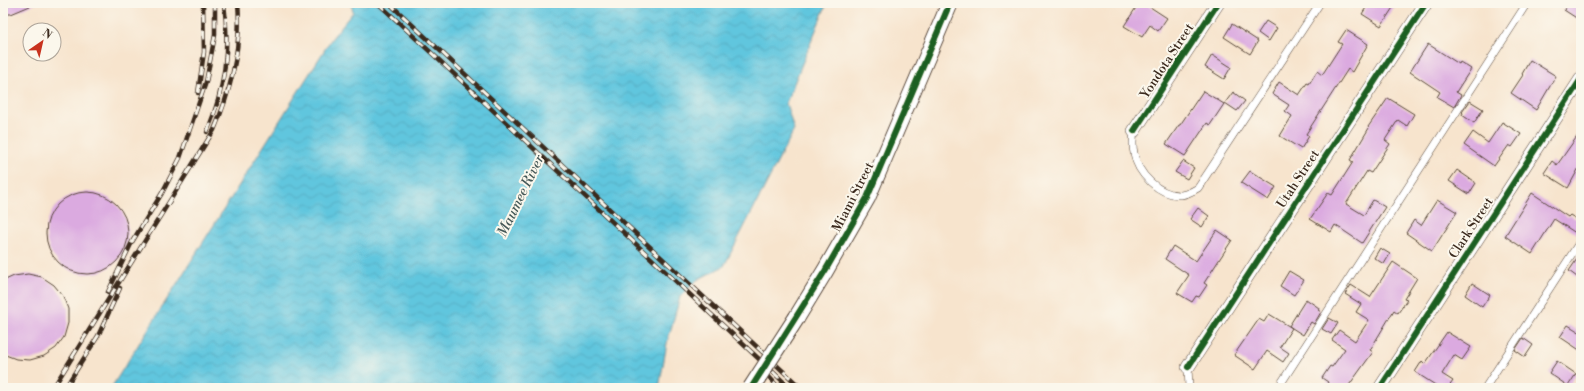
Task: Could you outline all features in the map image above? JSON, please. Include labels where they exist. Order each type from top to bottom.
[{"type":"street","name":"Miami Street","points":[[752,388],[825,272],[867,198],[950,3]]},
{"type":"street","name":"Yondota Street","points":[[1134,131],[1218,3]]},
{"type":"street","name":"Utah Street","points":[[1188,367],[1426,3]]},
{"type":"street","name":"Clark Street","points":[[1380,388],[1581,79]]},
{"type":"lane","points":[[1134,131],[1134,154],[1138,164],[1152,184],[1171,193],[1181,195],[1198,188],[1320,3]]},
{"type":"lane","points":[[1278,388],[1527,3]]},
{"type":"lane","points":[[1486,388],[1581,240]]},
{"type":"lane","points":[[1188,367],[1189,388]]},
{"type":"water","name":"Maumee River","points":[[351,3],[827,3],[786,103],[794,130],[724,266],[697,280],[680,297],[667,343],[659,388],[111,388],[332,38],[353,12]]},
{"type":"building","points":[[3,3],[37,3],[11,14],[3,14]]},
{"type":"building","points":[[1139,3],[1144,3],[1167,18],[1158,31],[1150,25],[1142,37],[1124,26]]},
{"type":"building","points":[[1369,3],[1396,3],[1381,26],[1362,14]]},
{"type":"building","points":[[1569,3],[1581,3],[1581,21],[1564,10]]},
{"type":"building","points":[[1266,21],[1277,28],[1269,41],[1258,33]]},
{"type":"building","points":[[1232,24],[1258,41],[1250,54],[1224,37]]},
{"type":"building","points":[[1346,30],[1368,44],[1352,72],[1348,69],[1306,134],[1309,136],[1301,149],[1280,136],[1292,116],[1285,111],[1289,105],[1272,94],[1279,82],[1299,95],[1307,83],[1309,84],[1317,71],[1322,75],[1342,44],[1338,42]]},
{"type":"building","points":[[1428,44],[1459,64],[1460,62],[1471,69],[1456,92],[1461,95],[1454,107],[1437,97],[1440,92],[1410,72]]},
{"type":"building","points":[[1212,55],[1231,67],[1224,79],[1205,67]]},
{"type":"building","points":[[1530,60],[1556,76],[1536,110],[1511,93],[1523,75],[1522,74]]},
{"type":"building","points":[[1203,91],[1224,104],[1210,125],[1207,123],[1185,156],[1166,144]]},
{"type":"building","points":[[1233,92],[1245,101],[1237,111],[1225,103]]},
{"type":"building","points":[[1388,98],[1414,114],[1407,126],[1398,120],[1385,140],[1390,144],[1371,173],[1367,171],[1346,204],[1364,215],[1373,200],[1385,207],[1362,243],[1335,225],[1331,232],[1310,219],[1328,193],[1332,195],[1353,162],[1350,160],[1369,128],[1368,127]]},
{"type":"building","points":[[1470,101],[1483,109],[1474,123],[1462,115],[1462,112]]},
{"type":"building","points":[[1502,122],[1521,134],[1512,147],[1509,145],[1494,166],[1464,145],[1473,132],[1488,143]]},
{"type":"building","points":[[1581,131],[1581,164],[1568,188],[1544,173],[1552,161],[1557,165]]},
{"type":"building","points":[[1183,161],[1194,168],[1187,179],[1175,172]]},
{"type":"building","points":[[1457,170],[1476,183],[1469,194],[1449,181]]},
{"type":"building","points":[[1250,171],[1276,187],[1268,200],[1241,183]]},
{"type":"building","points":[[87,192],[103,195],[116,204],[125,217],[128,233],[125,249],[116,262],[103,271],[87,274],[71,271],[58,262],[49,249],[46,233],[49,217],[58,204],[71,195]]},
{"type":"building","points":[[1532,193],[1568,217],[1570,215],[1581,222],[1581,231],[1579,235],[1554,219],[1532,254],[1505,236]]},
{"type":"building","points":[[1437,200],[1457,212],[1432,251],[1406,233],[1414,220],[1421,225]]},
{"type":"building","points":[[1198,208],[1209,216],[1202,227],[1190,219]]},
{"type":"building","points":[[1217,230],[1232,240],[1204,283],[1207,285],[1199,297],[1196,296],[1192,302],[1177,293],[1189,275],[1165,259],[1173,246],[1196,261]]},
{"type":"building","points":[[1380,248],[1390,254],[1384,264],[1374,258]]},
{"type":"building","points":[[1581,253],[1581,280],[1569,271]]},
{"type":"building","points":[[1393,262],[1417,278],[1404,299],[1407,300],[1398,313],[1394,310],[1370,350],[1373,352],[1347,388],[1325,388],[1328,382],[1322,378],[1345,349],[1332,340],[1339,330],[1355,341],[1369,320],[1356,312],[1361,304],[1345,294],[1351,285],[1370,297]]},
{"type":"building","points":[[1289,271],[1304,280],[1294,295],[1280,286]]},
{"type":"building","points":[[28,274],[42,277],[54,285],[63,296],[68,309],[68,323],[64,337],[56,348],[44,356],[30,360],[16,359],[3,354],[3,281],[14,276]]},
{"type":"building","points":[[1472,283],[1490,295],[1482,307],[1465,295]]},
{"type":"building","points":[[1306,299],[1319,308],[1318,310],[1321,312],[1314,324],[1311,322],[1303,335],[1289,326]]},
{"type":"building","points":[[1269,314],[1292,328],[1280,347],[1289,353],[1283,362],[1267,351],[1255,369],[1234,355],[1259,319],[1264,322]]},
{"type":"building","points":[[1329,318],[1338,323],[1331,334],[1322,329]]},
{"type":"building","points":[[1568,325],[1581,333],[1581,351],[1560,337]]},
{"type":"building","points":[[1447,332],[1471,347],[1462,360],[1454,355],[1442,374],[1453,381],[1448,388],[1440,388],[1415,372],[1422,361],[1425,364]]},
{"type":"building","points":[[1523,338],[1533,345],[1525,357],[1515,350]]},
{"type":"building","points":[[1557,361],[1576,374],[1568,386],[1549,373]]},
{"type":"railway","points":[[198,93],[204,52],[203,3]]},
{"type":"railway","points":[[108,292],[132,242],[162,193],[180,158],[206,82],[215,35],[215,3]]},
{"type":"railway","points":[[207,132],[218,100],[224,69],[226,53],[226,20],[224,3]]},
{"type":"railway","points":[[53,388],[214,130],[234,68],[238,36],[238,3]]},
{"type":"railway","points":[[378,3],[790,388]]},
{"type":"railway","points":[[389,3],[801,388]]},
{"type":"railway","points":[[65,388],[98,336],[120,288]]},
{"type":"railway","points":[[762,369],[779,388]]},
{"type":"cycle path","points":[[751,388],[825,271],[867,198],[950,3]]},
{"type":"cycle path","points":[[1134,131],[1218,3]]},
{"type":"cycle path","points":[[1188,367],[1426,3]]},
{"type":"cycle path","points":[[1380,388],[1581,79]]}]
